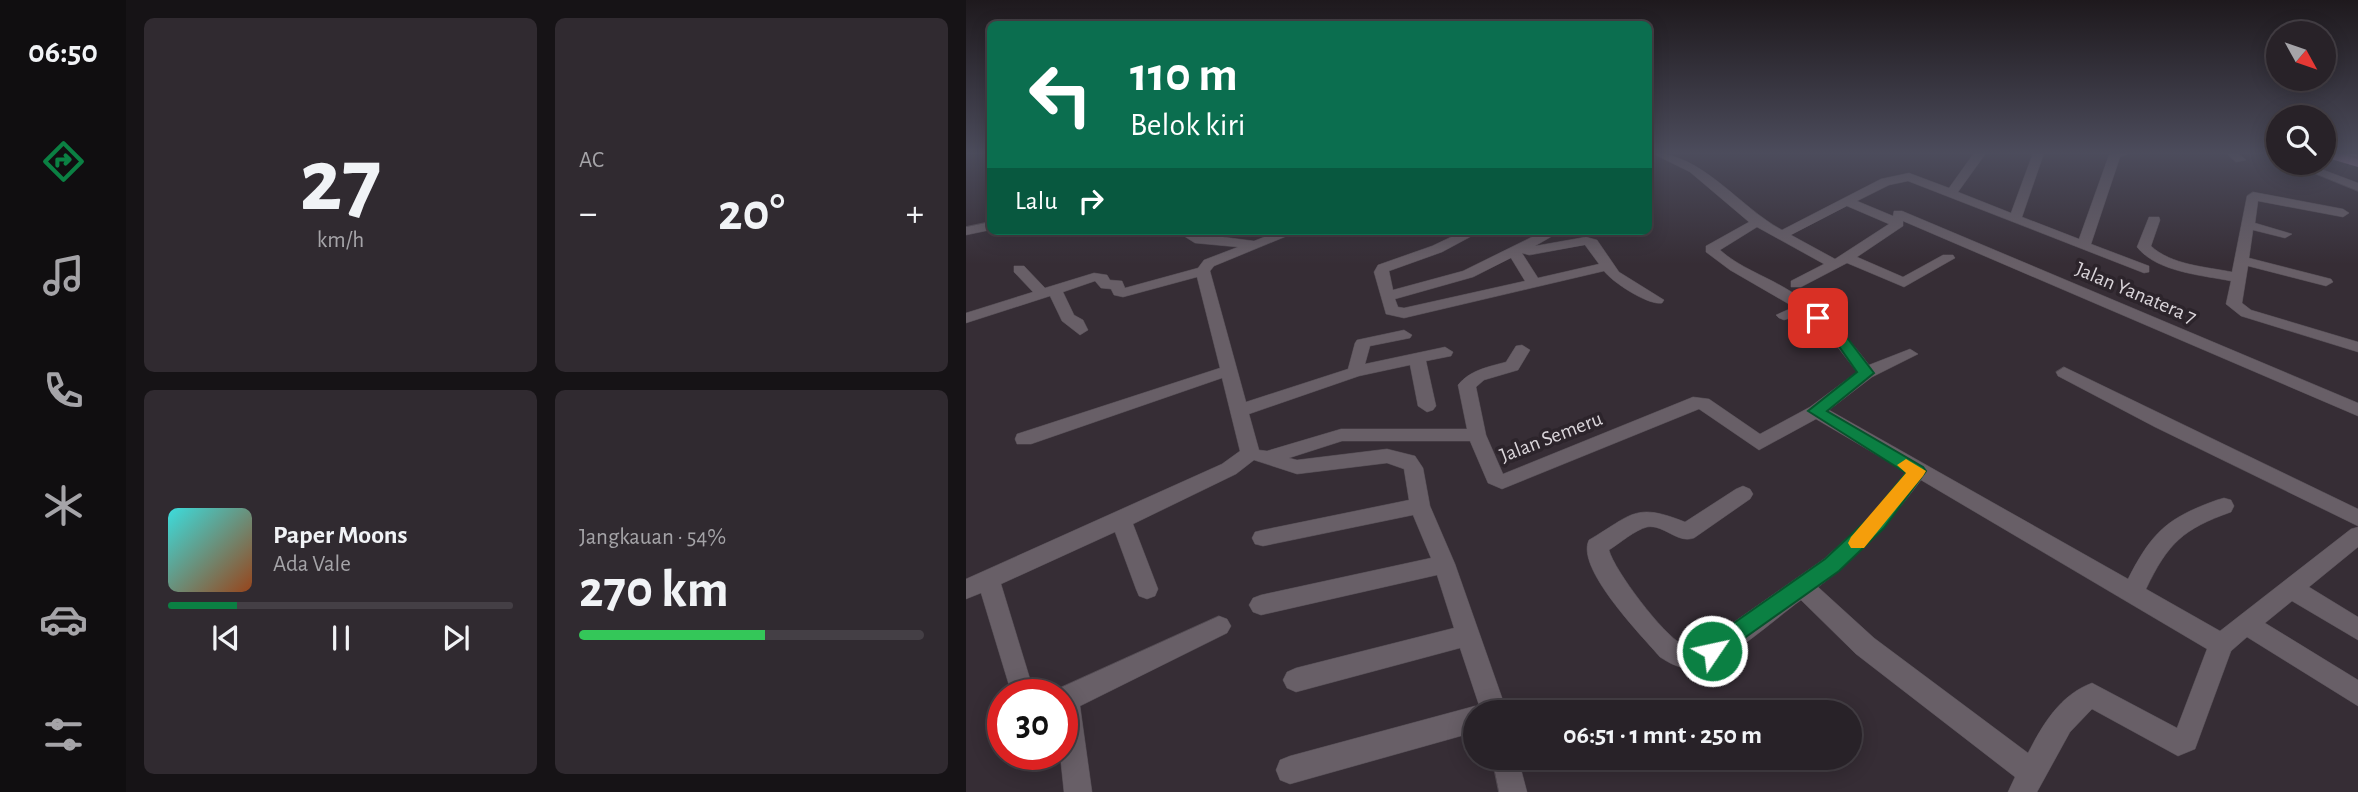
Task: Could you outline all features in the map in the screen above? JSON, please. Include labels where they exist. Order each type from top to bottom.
[{"type":"street","points":[[1718,190],[1757,222],[1780,236],[1904,283],[1948,258]]},
{"type":"street","points":[[1851,199],[1869,190]]},
{"type":"street","points":[[1946,190],[2144,270]]},
{"type":"street","points":[[2016,217],[2026,190]]},
{"type":"street","points":[[2084,246],[2103,190]]},
{"type":"street","points":[[2343,213],[2255,195],[2247,225],[2234,303],[2246,313],[2358,347]]},
{"type":"street","points":[[1780,236],[1847,201],[1898,223],[1841,261],[1796,284]]},
{"type":"street","name":"Jalan Yanatera 7","points":[[1898,214],[2358,410]]},
{"type":"street","points":[[2154,220],[2144,247],[2147,251],[2166,260],[2238,278]]},
{"type":"street","points":[[1757,222],[1711,249],[1805,308],[1833,331],[1866,373]]},
{"type":"street","points":[[2247,225],[2285,234]]},
{"type":"street","points":[[966,231],[987,227]]},
{"type":"street","points":[[1191,235],[1200,240],[1257,244]]},
{"type":"street","points":[[966,318],[1099,277],[1106,285],[1117,284],[1119,292],[1123,293],[1203,271],[1209,263],[1279,235]]},
{"type":"street","points":[[1466,235],[1437,249],[1383,268],[1381,272],[1391,310],[1399,313],[1607,266]]},
{"type":"street","points":[[1389,296],[1468,274],[1546,235]]},
{"type":"street","points":[[1512,253],[1586,241],[1597,249],[1619,280],[1657,300]]},
{"type":"street","points":[[1512,253],[1533,282]]},
{"type":"street","points":[[2243,261],[2326,282]]},
{"type":"street","points":[[1019,269],[1050,294],[1066,318],[1077,323],[1080,330]]},
{"type":"street","points":[[1203,271],[1240,411],[1258,455],[1297,467],[1398,457],[1413,468],[1420,506],[1444,564],[1490,700]]},
{"type":"street","points":[[1784,315],[1805,308]]},
{"type":"street","points":[[1354,372],[1363,343],[1404,335]]},
{"type":"street","points":[[1477,436],[1467,385],[1478,376],[1512,366],[1522,350]]},
{"type":"street","points":[[1240,411],[1354,372],[1445,352]]},
{"type":"street","points":[[1910,354],[1866,373],[1816,411],[2221,644]]},
{"type":"street","points":[[1417,357],[1427,406]]},
{"type":"street","points":[[1024,439],[1230,370]]},
{"type":"street","points":[[2064,372],[2161,424],[2358,518]]},
{"type":"street","name":"Jalan Semeru","points":[[966,589],[1258,455],[1341,435],[1477,436],[1495,478],[1502,482],[1693,403],[1703,403],[1759,443],[1816,411]]},
{"type":"street","points":[[1743,494],[1687,532],[1656,519],[1642,519],[1597,546],[1598,557],[1646,622],[1669,649],[1681,658],[1695,658],[1712,651],[1803,589],[1857,543],[1917,471]]},
{"type":"street","points":[[1263,538],[1420,506]]},
{"type":"street","points":[[2133,592],[2160,540],[2168,531],[2181,522],[2224,506]]},
{"type":"street","points":[[1121,520],[1147,589]]},
{"type":"street","points":[[1803,589],[2027,782],[2048,743],[2083,698],[2092,695],[2178,743],[2186,740],[2221,644],[2358,535]]},
{"type":"street","points":[[1261,605],[1444,564]]},
{"type":"street","points":[[989,579],[1018,679]]},
{"type":"street","points":[[2292,589],[2358,629]]},
{"type":"street","points":[[2246,624],[2358,694]]},
{"type":"street","points":[[1078,693],[1219,626]]},
{"type":"street","points":[[1296,680],[1469,635]]},
{"type":"street","points":[[1290,770],[1463,722]]},
{"type":"street","points":[[1075,770],[1078,792]]},
{"type":"street","points":[[1508,770],[1513,792]]},
{"type":"slow traffic","points":[[1858,543],[1917,471],[1906,465]]},
{"type":"route","points":[[1712,651],[1803,589],[1832,565],[1877,523],[1917,471],[1816,411],[1866,373],[1843,342],[1818,318]]}]
